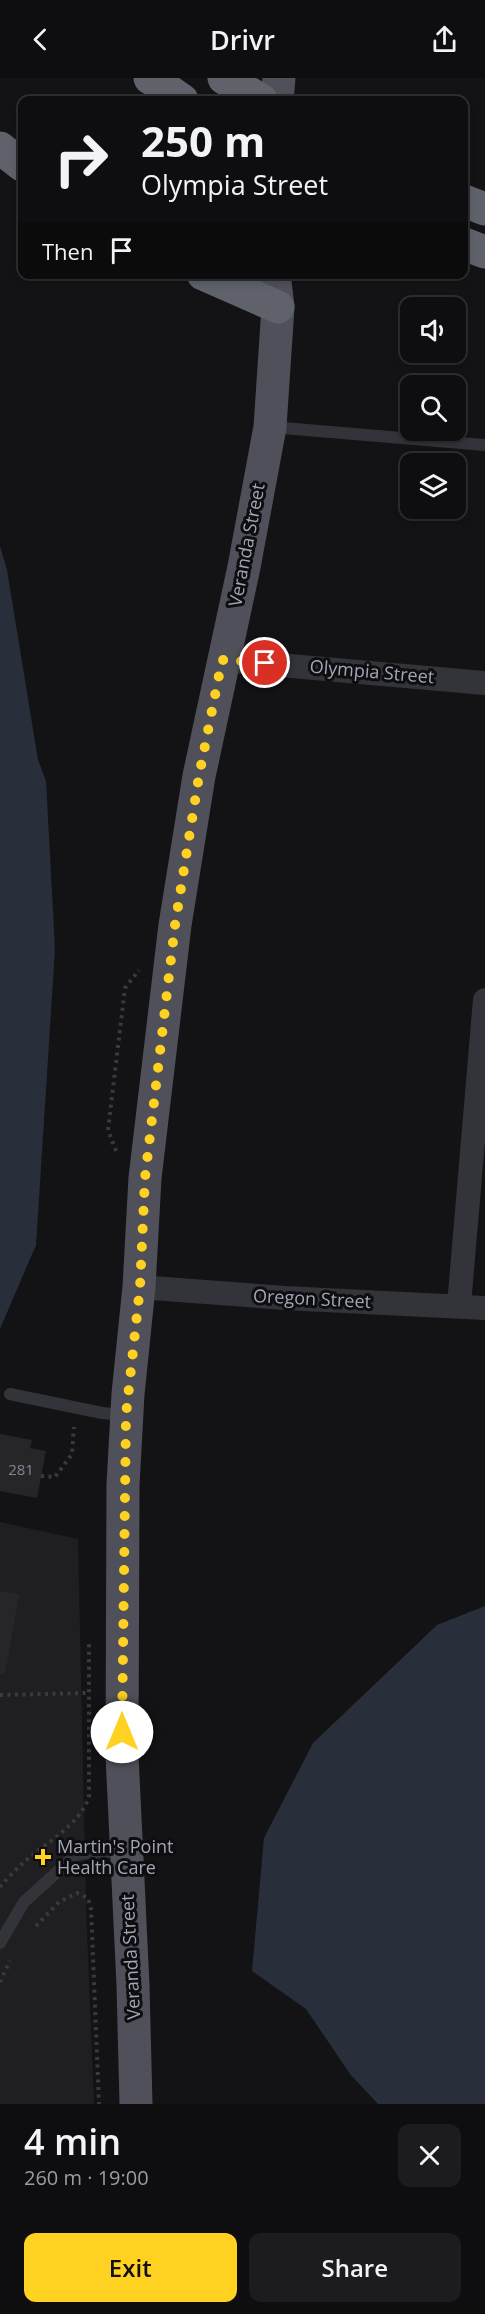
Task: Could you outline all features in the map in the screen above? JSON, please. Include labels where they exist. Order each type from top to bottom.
[{"type":"highway","points":[[150,78],[176,96]]},
{"type":"highway","points":[[228,81],[254,96]]},
{"type":"highway","points":[[0,148],[18,162]]},
{"type":"highway","points":[[468,203],[485,209]]},
{"type":"highway","points":[[468,246],[485,252]]},
{"type":"highway","points":[[214,279],[278,307]]},
{"type":"main road","points":[[277,96],[279,78]]},
{"type":"main road","name":"Veranda Street","points":[[136,2104],[122,1732],[126,1415],[140,1287],[145,1178],[171,949],[199,776],[222,660],[244,567],[270,427],[278,307],[275,279]]},
{"type":"street","name":"Olympia Street","points":[[222,660],[485,683]]},
{"type":"street","points":[[459,1305],[485,1000]]},
{"type":"street","name":"Oregon Street","points":[[140,1287],[285,1298],[485,1308]]},
{"type":"lane","points":[[270,427],[485,445]]},
{"type":"lane","points":[[10,1394],[102,1413],[126,1415]]},
{"type":"lane","points":[[0,1944],[24,1902],[77,1854],[126,1851]]},
{"type":"path","points":[[42,1476],[55,1477],[72,1454]]},
{"type":"path","points":[[0,1695],[87,1693]]},
{"type":"path","points":[[0,1887],[22,1863],[66,1828],[85,1809]]},
{"type":"path","points":[[29,1933],[45,1915],[68,1896],[77,1893],[88,1898],[91,1909],[99,2104]]},
{"type":"path","points":[[0,1982],[14,1956]]},
{"type":"shaded area","points":[[0,436],[56,745],[54,1113],[36,1245],[0,1329]]},
{"type":"shaded area","name":"Martin's Point Health Care","points":[[0,1522],[78,1539],[86,1906],[94,2104],[0,2104]]},
{"type":"shaded area","points":[[485,1606],[485,2104],[378,2104],[350,2074],[306,2009],[252,1971],[264,1838],[313,1743],[437,1625]]},
{"type":"pier","points":[[0,433],[3,435],[31,542],[59,745],[57,1113],[39,1244],[36,1245],[55,949],[46,781],[38,760],[7,570],[0,546]]},
{"type":"building","points":[[0,1434],[32,1440],[30,1448],[46,1451],[37,1498],[0,1491]]},
{"type":"building","points":[[0,1591],[19,1594],[5,1674],[0,1674]]},
{"type":"place","name":"Martin's Point Health Care","points":[[43,1857]]},
{"type":"route","points":[[122,1732],[123,1485],[128,1394],[140,1287],[145,1178],[171,949],[199,776],[222,660],[265,663]]}]
